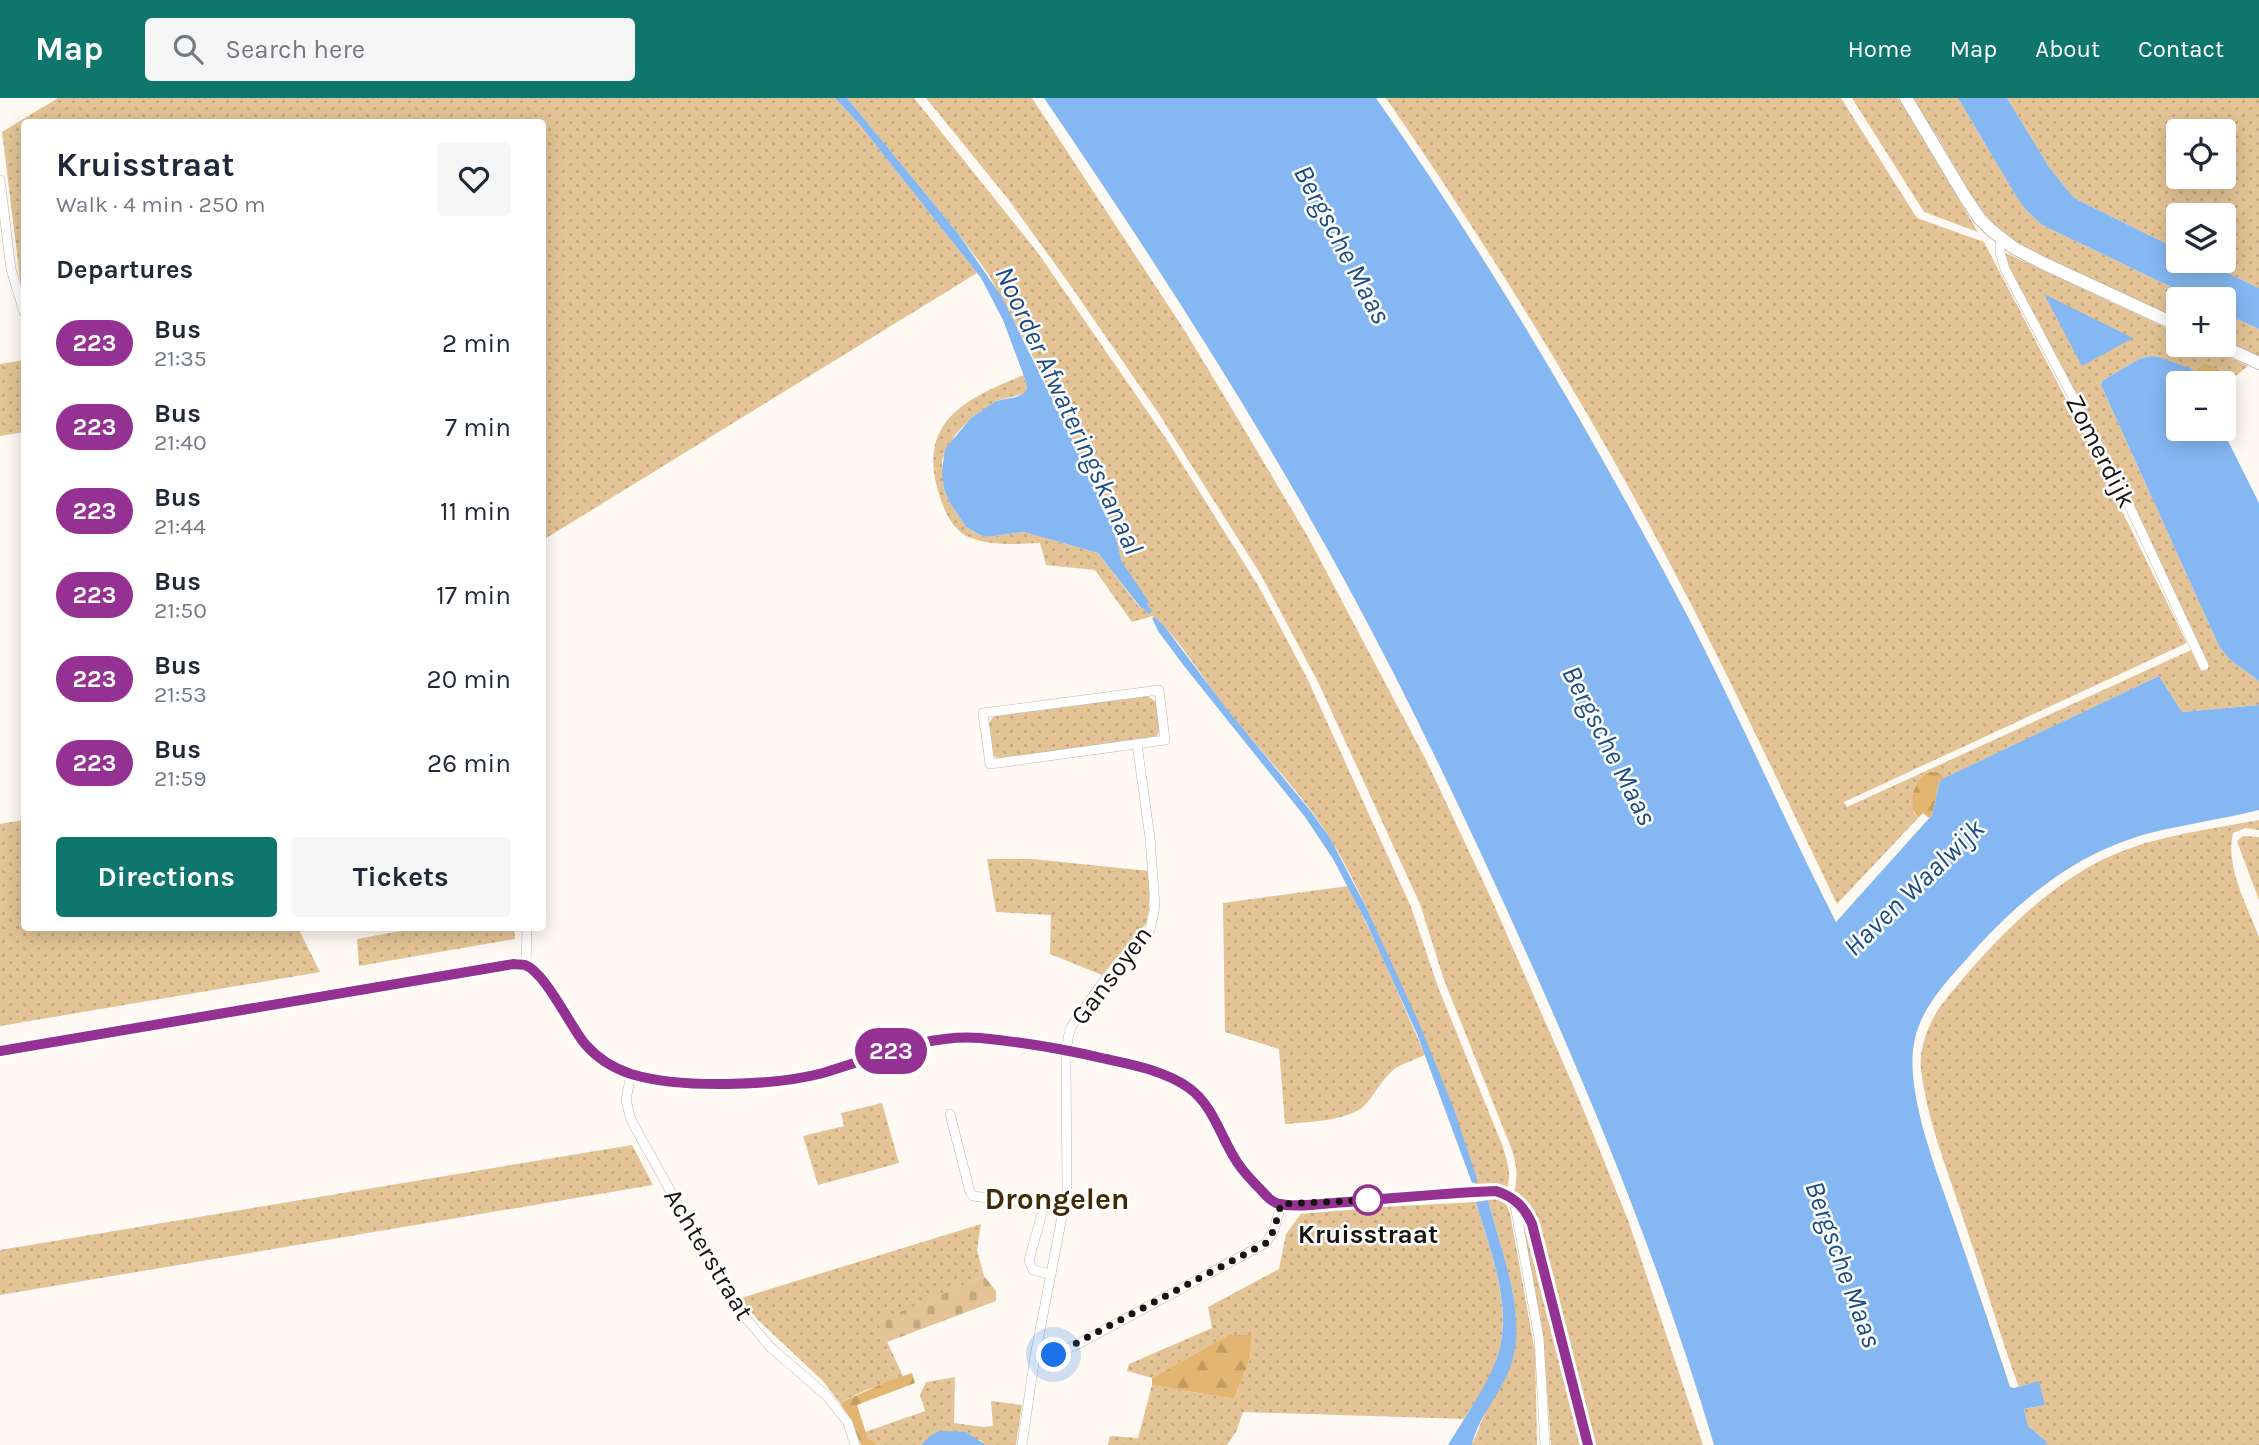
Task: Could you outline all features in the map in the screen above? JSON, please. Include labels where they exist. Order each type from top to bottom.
[{"type":"street","points":[[1906,98],[1980,219],[2001,238],[2043,264],[2166,320]]},
{"type":"street","points":[[0,180],[11,268],[21,302]]},
{"type":"street","name":"Zomerdijk","points":[[2001,238],[2000,252],[2006,269],[2121,488],[2204,666]]},
{"type":"street","points":[[2236,352],[2259,363]]},
{"type":"street","points":[[1159,690],[1166,740],[1137,744],[990,764],[983,713],[1159,690]]},
{"type":"street","name":"Gansoyen","points":[[1022,1445],[1035,1356],[1067,1191],[1066,1062],[1071,1027],[1106,978],[1144,940],[1153,920],[1155,906],[1150,838],[1137,744]]},
{"type":"street","points":[[526,965],[527,931]]},
{"type":"street","points":[[0,1051],[501,965],[526,965],[547,986],[586,1045],[607,1065],[662,1081],[733,1083],[787,1079],[821,1073],[901,1048],[951,1039],[978,1038],[1067,1050],[1143,1068],[1188,1088],[1204,1103],[1237,1162],[1267,1196],[1281,1204],[1496,1191],[1513,1198],[1526,1211],[1532,1224],[1588,1445]]},
{"type":"street","name":"Achterstraat","points":[[631,1074],[626,1100],[631,1120],[731,1300],[769,1347],[827,1396],[848,1423],[855,1445]]},
{"type":"street","points":[[950,1114],[973,1196],[1065,1208]]},
{"type":"street","points":[[1513,1198],[1539,1338],[1545,1445]]},
{"type":"street","points":[[1035,1356],[1054,1355],[1080,1343],[1266,1243],[1274,1230],[1281,1204]]},
{"type":"street","points":[[1044,1206],[1029,1260],[1032,1270],[1050,1274]]},
{"type":"green space","points":[[58,98],[835,98],[860,125],[977,273],[546,538],[546,119],[23,119]]},
{"type":"green space","points":[[847,98],[914,98],[1038,253],[1167,440],[1259,587],[1307,678],[1411,907],[1438,987],[1503,1147],[1509,1173],[1507,1188],[1477,1190],[1469,1155],[1430,1051],[1365,906],[1331,840],[1307,805],[1225,707],[1170,632],[1152,616],[1132,622],[1095,570],[1046,565],[1040,543],[1005,544],[979,541],[965,535],[951,521],[942,503],[934,471],[934,450],[940,432],[950,417],[964,404],[1024,375],[1027,389],[1023,394],[996,401],[971,418],[955,435],[942,460],[944,489],[950,503],[966,527],[986,537],[1024,532],[1098,553],[1140,608],[1147,603],[1122,562],[1113,527],[1100,496],[1032,355],[989,275]]},
{"type":"green space","points":[[926,98],[1032,98],[1185,331],[1308,537],[1426,760],[1490,896],[1579,1099],[1628,1220],[1703,1445],[1592,1445],[1544,1259],[1514,1193],[1516,1169],[1510,1145],[1444,980],[1420,904],[1318,682],[1261,575],[1159,414],[1008,199]]},
{"type":"green space","points":[[1386,98],[1841,98],[1917,218],[1984,242],[2080,426],[2187,643],[1844,802],[1847,807],[2191,650],[2201,671],[2207,668],[1997,249],[2166,328],[2166,357],[2228,357],[2248,366],[2236,376],[2236,371],[2217,371],[2204,364],[2193,371],[2150,356],[2139,359],[2102,381],[2101,385],[2219,646],[2229,659],[2259,681],[2259,705],[2182,712],[2159,676],[1945,778],[1940,773],[1914,813],[1918,818],[1837,904],[1754,730],[1667,558],[1602,440],[1461,210]]},
{"type":"green space","points":[[1852,98],[1898,98],[1978,232],[1924,212]]},
{"type":"green space","points":[[1912,98],[1958,98],[2026,210],[2042,225],[2171,287],[2166,287],[2166,316],[2009,240],[1982,213]]},
{"type":"green space","points":[[2007,98],[2259,98],[2259,288],[2227,273],[2236,273],[2236,203],[2166,203],[2166,244],[2074,198],[2049,167]]},
{"type":"green space","points":[[21,120],[21,284],[20,281],[2,132]]},
{"type":"green space","points":[[2236,318],[2259,329],[2259,360],[2236,349]]},
{"type":"green space","points":[[21,360],[21,432],[0,436],[0,364]]},
{"type":"green space","points":[[2204,364],[2220,371],[2193,371]]},
{"type":"green space","points":[[1148,696],[1156,702],[1160,730],[1156,738],[1000,759],[993,756],[988,724],[994,716]]},
{"type":"green space","points":[[1929,772],[1940,773],[1945,778],[1940,780],[1932,815],[1929,818],[1923,813],[1918,818],[1913,806],[1913,793],[1919,781]]},
{"type":"green space","points":[[21,820],[21,931],[300,931],[320,972],[0,1026],[0,824]]},
{"type":"green space","points":[[2259,820],[2259,830],[2245,828],[2233,833],[2231,846],[2238,886],[2259,937],[2259,1445],[2047,1445],[2046,1441],[2028,1426],[2024,1409],[2045,1405],[2039,1382],[2019,1387],[1933,1128],[1921,1069],[1925,1037],[1939,1008],[1974,965],[2035,905],[2080,872],[2122,851],[2141,845]]},
{"type":"green space","points":[[2243,836],[2259,837],[2259,900],[2237,841]]},
{"type":"green space","points":[[987,859],[1033,859],[1149,871],[1149,910],[1146,924],[1102,975],[1050,954],[1051,915],[996,912]]},
{"type":"green space","points":[[1348,886],[1425,1055],[1394,1069],[1368,1102],[1357,1111],[1326,1120],[1285,1124],[1279,1049],[1225,1032],[1223,903]]},
{"type":"green space","points":[[401,931],[514,931],[515,939],[359,966],[357,939]]},
{"type":"green space","points":[[882,1103],[899,1163],[818,1185],[803,1136],[844,1126],[841,1113]]},
{"type":"green space","points":[[632,1145],[653,1185],[0,1295],[0,1250]]},
{"type":"green space","points":[[1497,1199],[1506,1204],[1510,1213],[1535,1352],[1537,1445],[1472,1445],[1514,1343],[1516,1327],[1508,1272],[1488,1200]]},
{"type":"green space","points":[[1476,1202],[1499,1284],[1503,1325],[1494,1367],[1464,1419],[1243,1412],[1236,1432],[1227,1445],[1108,1445],[1110,1436],[1138,1438],[1152,1385],[1234,1399],[1250,1359],[1252,1335],[1228,1335],[1152,1378],[1127,1371],[1129,1364],[1212,1328],[1208,1307],[1279,1269],[1286,1234],[1303,1211]]},
{"type":"green space","points":[[1522,1220],[1583,1445],[1551,1445],[1544,1348]]},
{"type":"green space","points":[[981,1224],[977,1250],[984,1276],[878,1322],[903,1376],[840,1403],[823,1381],[757,1319],[741,1298]]},
{"type":"green space","points":[[984,1276],[996,1291],[996,1301],[887,1342],[877,1322]]},
{"type":"green space","points":[[1228,1335],[1252,1335],[1250,1359],[1234,1399],[1152,1385],[1152,1378]]},
{"type":"green space","points":[[912,1373],[915,1383],[857,1405],[868,1439],[875,1441],[876,1445],[861,1445],[853,1424],[840,1403]]},
{"type":"green space","points":[[955,1377],[954,1423],[993,1426],[991,1401],[1022,1405],[1016,1445],[986,1445],[980,1440],[921,1445],[876,1445],[875,1441],[868,1439],[865,1432],[925,1411],[920,1395],[926,1382]]},
{"type":"water","points":[[835,98],[847,98],[957,232],[1002,297],[1100,496],[1113,527],[1122,562],[1149,602],[1147,604],[1152,611],[1149,614],[1141,608],[1098,553],[1024,532],[986,537],[966,527],[950,503],[944,489],[942,471],[945,449],[971,418],[996,401],[1023,394],[1027,389],[1025,379],[1003,320],[981,278],[860,125]]},
{"type":"water","points":[[1044,98],[1376,98],[1500,286],[1651,547],[1706,651],[1836,922],[1932,815],[1940,780],[2159,676],[2182,712],[2259,705],[2259,810],[2150,833],[2096,853],[2071,867],[2025,900],[1984,940],[1931,1002],[1915,1038],[1915,1092],[1933,1160],[2010,1387],[2039,1381],[2045,1405],[2024,1409],[2028,1426],[2046,1441],[2047,1445],[1714,1445],[1654,1264],[1609,1145],[1534,970],[1420,725],[1371,629],[1275,457],[1162,276]]},
{"type":"water","points":[[1958,98],[2007,98],[2049,167],[2074,198],[2166,244],[2166,273],[2227,273],[2259,288],[2259,329],[2236,318],[2236,287],[2171,287],[2042,225],[2016,196]]},
{"type":"water","points":[[2044,294],[2133,338],[2082,366]]},
{"type":"water","points":[[2159,357],[2192,369],[2193,371],[2166,371],[2166,441],[2228,441],[2259,503],[2259,681],[2229,659],[2219,646],[2101,385],[2102,381],[2139,359]]},
{"type":"water","points":[[1155,617],[1330,838],[1367,909],[1419,1023],[1454,1109],[1478,1182],[1472,1183],[1417,1034],[1366,922],[1333,859],[1305,817],[1158,631],[1152,618]]},
{"type":"water","points":[[1488,1200],[1511,1284],[1515,1306],[1515,1348],[1506,1378],[1479,1425],[1472,1445],[1448,1445],[1492,1370],[1503,1328],[1495,1264],[1476,1202]]},
{"type":"water","points":[[939,1431],[966,1432],[986,1445],[921,1445]]},
{"type":"bus line","name":"223","points":[[0,1051],[514,964],[526,965],[537,974],[586,1045],[607,1065],[662,1081],[733,1083],[787,1079],[821,1073],[933,1041],[978,1038],[1067,1050],[1143,1068],[1168,1077],[1198,1096],[1237,1162],[1273,1202],[1312,1204],[1496,1191],[1513,1198],[1526,1211],[1532,1224],[1588,1445]]},
{"type":"place","name":"Kruisstraat","points":[[1368,1200]]},
{"type":"district","name":"Drongelen","points":[[1057,1199]]},
{"type":"route","points":[[1054,1355],[1266,1243],[1274,1230],[1281,1204],[1368,1200]]},
{"type":"water label","name":"Bergsche Maas","points":[[1343,244]]},
{"type":"water label","name":"Noorder Afwateringskanaal","points":[[1070,410]]},
{"type":"water label","name":"Bergsche Maas","points":[[1610,745]]},
{"type":"water label","name":"Haven Waalwijk","points":[[1913,887]]},
{"type":"water label","name":"Bergsche Maas","points":[[1844,1264]]}]
